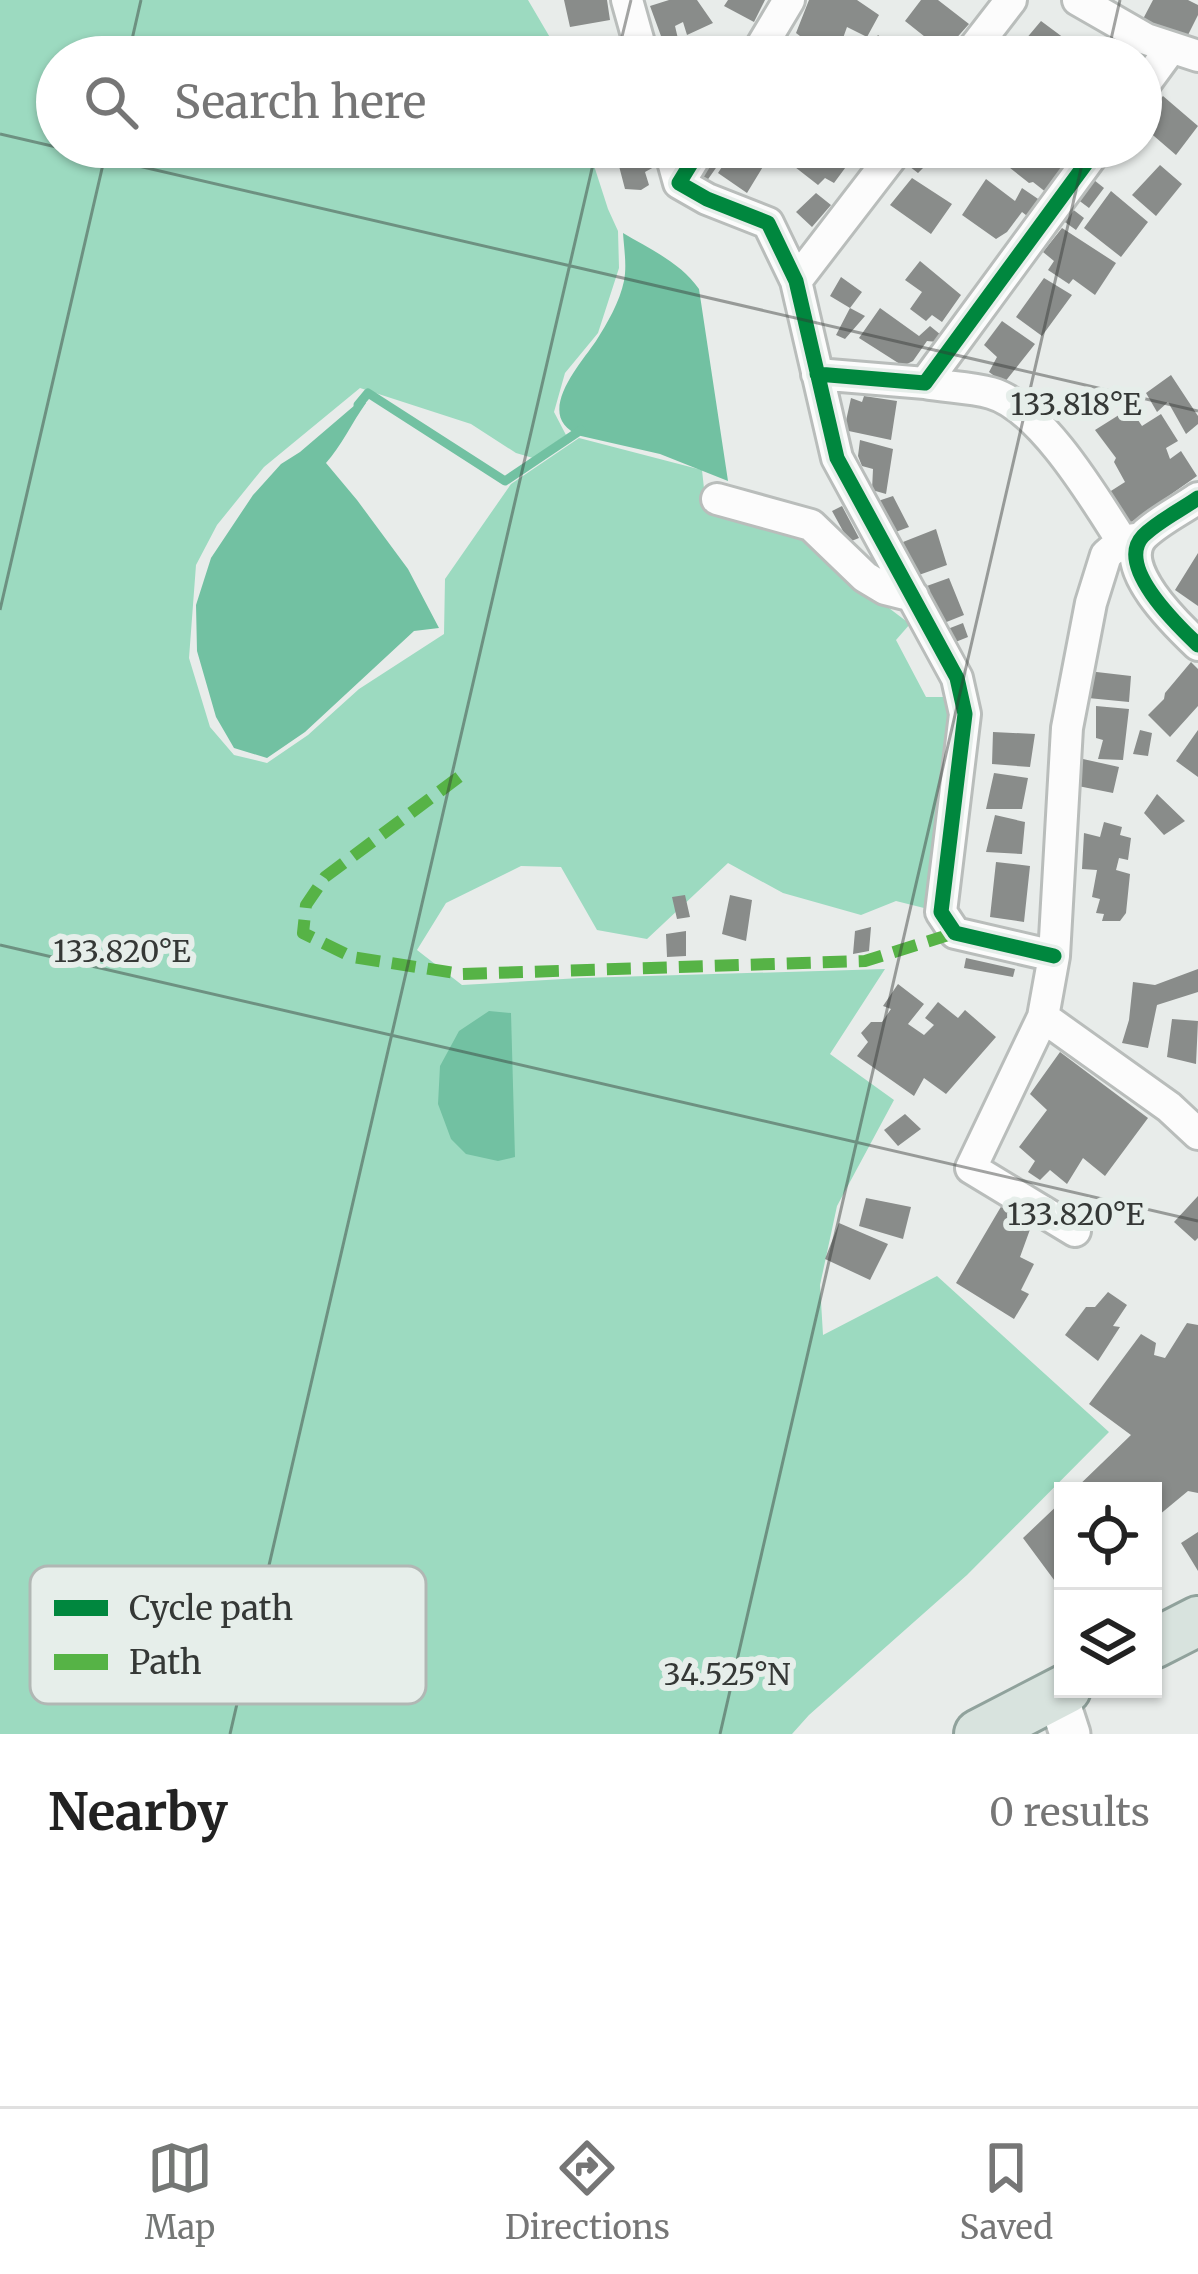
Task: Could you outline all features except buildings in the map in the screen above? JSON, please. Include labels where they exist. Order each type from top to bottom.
[{"type":"main road","points":[[1162,1639],[1198,1621]]},
{"type":"main road","points":[[979,1734],[1065,1706]]},
{"type":"street","points":[[627,0],[637,36]]},
{"type":"street","points":[[767,36],[789,0]]},
{"type":"street","points":[[983,36],[1011,0]]},
{"type":"street","points":[[1078,0],[1141,36]]},
{"type":"street","points":[[1162,71],[1185,52]]},
{"type":"street","points":[[675,168],[679,183],[707,200],[768,223],[796,281],[837,458],[957,678],[965,714],[941,912],[955,933],[1054,956]]},
{"type":"street","points":[[679,183],[688,168]]},
{"type":"street","points":[[796,281],[882,168]]},
{"type":"street","points":[[925,382],[1083,168]]},
{"type":"street","points":[[818,374],[925,382],[993,394],[1033,421],[1131,540],[1138,572],[1198,645]]},
{"type":"street","points":[[1075,1231],[971,1168],[1043,1017],[1054,956],[1067,728],[1091,603],[1106,555],[1198,498]]},
{"type":"street","points":[[717,499],[811,525],[865,577],[885,589],[913,596]]},
{"type":"street","points":[[1043,1017],[1169,1107],[1198,1134]]},
{"type":"shaded area","points":[[0,0],[528,0],[549,36],[36,36],[36,168],[595,168],[618,231],[619,268],[598,333],[565,373],[554,412],[566,435],[533,458],[516,453],[471,424],[360,388],[264,467],[217,525],[196,565],[189,658],[210,727],[234,755],[267,763],[308,735],[359,689],[444,634],[445,579],[511,484],[579,438],[702,470],[706,507],[806,539],[910,624],[896,640],[926,697],[943,697],[950,717],[928,909],[896,901],[861,915],[783,893],[728,863],[647,939],[597,930],[561,867],[521,866],[446,903],[417,950],[462,985],[885,969],[830,1054],[894,1100],[837,1206],[820,1285],[823,1335],[937,1276],[1109,1432],[1054,1482],[1054,1487],[967,1575],[792,1734],[0,1734]]},
{"type":"shaded area","points":[[623,233],[674,264],[699,289],[728,481],[660,454],[581,436],[560,417],[564,391],[619,296],[625,269]]},
{"type":"shaded area","points":[[362,399],[366,403],[326,463],[408,569],[439,628],[414,631],[305,732],[267,758],[234,748],[216,717],[197,651],[196,605],[211,558],[253,495],[281,464]]},
{"type":"shaded area","points":[[489,1011],[511,1013],[515,1157],[498,1161],[466,1154],[451,1139],[438,1104],[440,1066],[459,1031]]},
{"type":"waterway","points":[[358,405],[368,393],[505,481],[581,430]]},
{"type":"marked path","points":[[459,777],[325,877],[306,905],[303,933],[352,957],[462,974],[865,961],[955,933]]},
{"type":"cycle path","points":[[688,168],[679,183],[768,223],[796,281],[837,458],[957,678],[965,714],[941,912],[955,933],[1054,956]]},
{"type":"cycle path","points":[[817,374],[925,383],[1083,168]]},
{"type":"cycle path","points":[[1198,498],[1149,531],[1136,548],[1137,563],[1152,594],[1198,645]]}]
